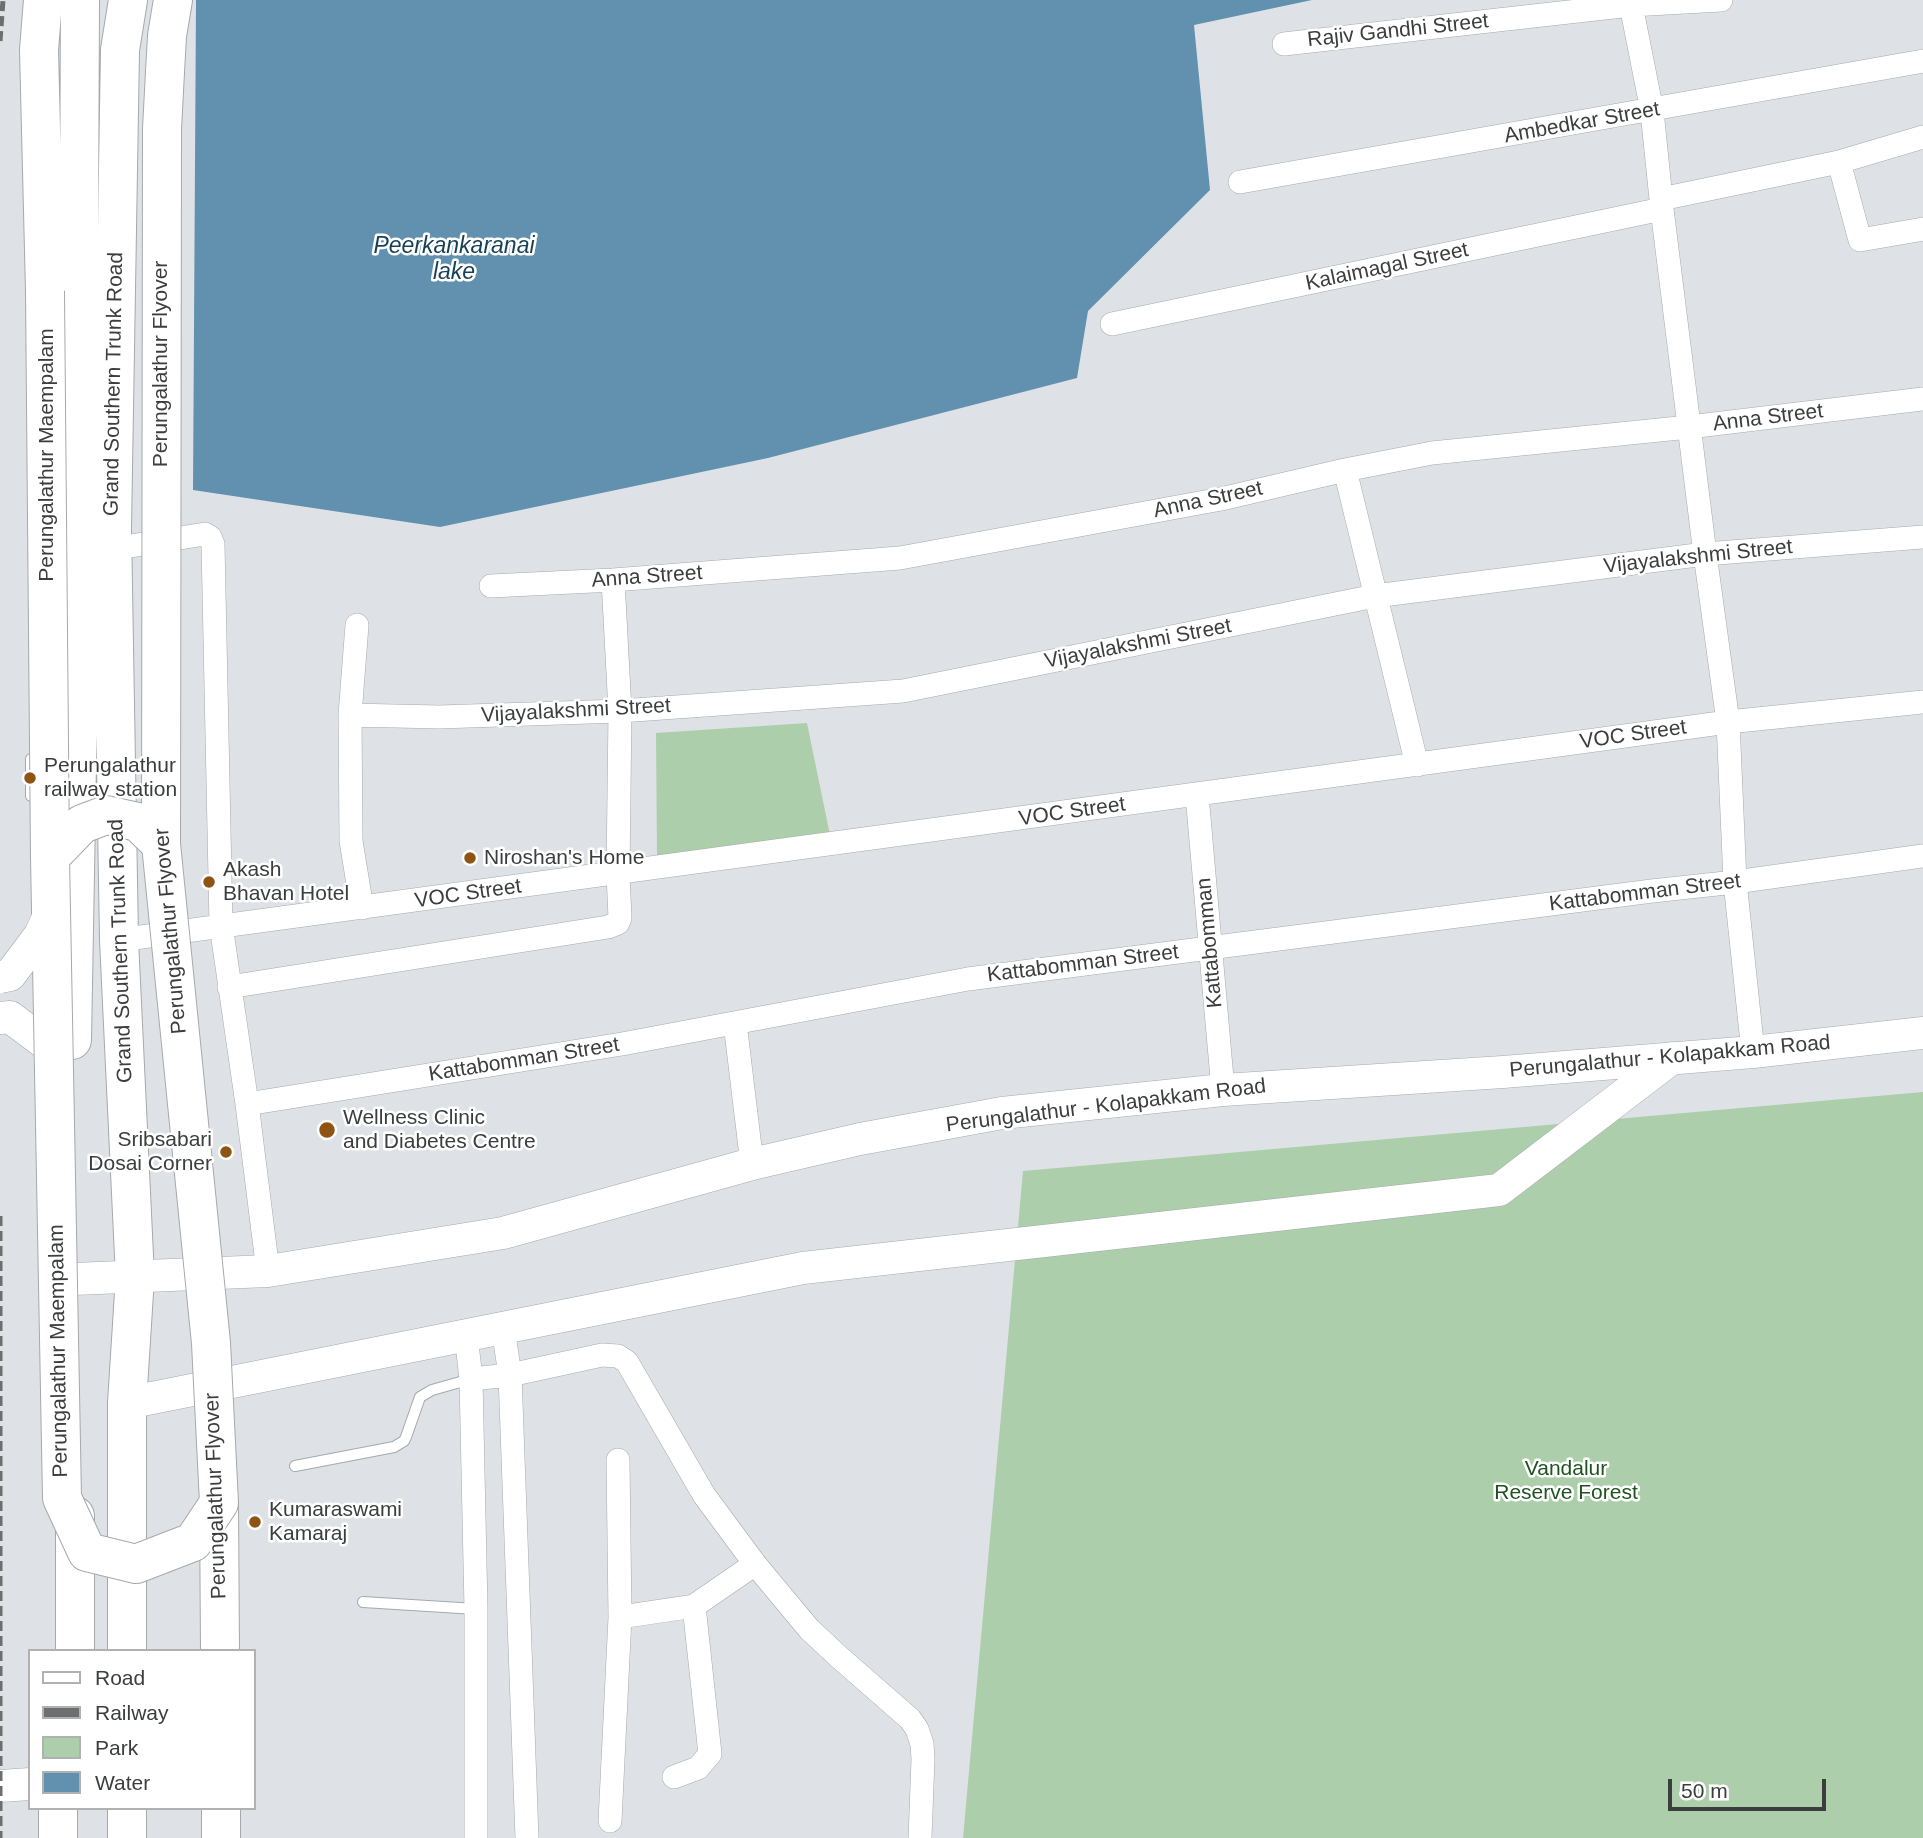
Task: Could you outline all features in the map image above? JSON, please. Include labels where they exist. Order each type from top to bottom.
[{"type":"highway","name":"Perungalathur Maempalam","points":[[43,0],[39,50],[45,291],[50,857],[45,902],[54,1050],[62,1498],[60,1649]]},
{"type":"highway","name":"Grand Southern Trunk Road","points":[[75,1649],[73,661],[80,0]]},
{"type":"highway","name":"Grand Southern Trunk Road","points":[[127,1649],[127,1403],[135,1278],[118,940],[112,549],[120,50],[128,0]]},
{"type":"highway","name":"Perungalathur Flyover","points":[[173,0],[167,36],[162,130],[161,844],[211,1343],[219,1503],[220,1649]]},
{"type":"highway","points":[[50,857],[82,824],[106,815],[138,822],[161,844]]},
{"type":"highway","points":[[62,1498],[87,1552],[136,1564],[193,1542],[219,1503]]},
{"type":"highway","points":[[58,1810],[58,1838]]},
{"type":"highway","points":[[76,1810],[76,1838]]},
{"type":"highway","points":[[127,1810],[127,1838]]},
{"type":"highway","points":[[221,1810],[221,1838]]},
{"type":"main road","name":"Perungalathur Maempalam","points":[[0,977],[10,975],[40,934],[45,902]]},
{"type":"main road","points":[[0,1017],[10,1017],[54,1050]]},
{"type":"main road","name":"Perungalathur - Kolapakkam Road","points":[[74,1279],[268,1270],[503,1233],[752,1164],[860,1139],[1002,1113],[1223,1090],[1753,1052],[1923,1033]]},
{"type":"main road","points":[[127,1403],[803,1268],[1499,1190],[1672,1058]]},
{"type":"main road","points":[[0,1787],[28,1784]]},
{"type":"street","name":"Rajiv Gandhi Street","points":[[1284,44],[1631,5],[1721,0]]},
{"type":"street","points":[[1631,5],[1652,111],[1704,554],[1728,722],[1735,882],[1753,1052]]},
{"type":"street","name":"Ambedkar Street","points":[[1240,182],[1923,61]]},
{"type":"street","name":"Kalaimagal Street","points":[[1112,324],[1661,204],[1839,162],[1923,137]]},
{"type":"street","points":[[1839,162],[1860,240],[1923,229]]},
{"type":"street","name":"Anna Street","points":[[491,586],[613,580],[900,558],[1222,499],[1432,453],[1689,427],[1923,399]]},
{"type":"street","points":[[1345,470],[1417,765]]},
{"type":"street","points":[[112,549],[205,534],[213,544],[221,925],[268,1270]]},
{"type":"street","name":"Vijayalakshmi Street","points":[[350,715],[439,717],[620,711],[904,691],[1375,596],[1704,554],[1923,537]]},
{"type":"street","points":[[229,988],[608,927],[618,923],[620,711],[613,580]]},
{"type":"street","points":[[357,625],[350,715],[351,841],[362,908]]},
{"type":"street","name":"VOC Street","points":[[118,940],[1728,722],[1923,702]]},
{"type":"street","name":"Kattabomman","points":[[1198,795],[1223,1090]]},
{"type":"street","name":"Kattabomman Street","points":[[247,1104],[622,1044],[968,979],[1923,856]]},
{"type":"street","points":[[735,1023],[752,1164]]},
{"type":"street","points":[[503,1328],[510,1375],[527,1838]]},
{"type":"street","points":[[466,1335],[471,1379],[476,1609],[476,1838]]},
{"type":"street","points":[[471,1379],[510,1375],[602,1355],[623,1359],[635,1373],[704,1495],[755,1564],[809,1629],[910,1718],[917,1729],[923,1751],[920,1838]]},
{"type":"street","points":[[610,1821],[620,1617],[618,1460]]},
{"type":"street","points":[[620,1617],[694,1606],[755,1564]]},
{"type":"street","points":[[674,1777],[698,1768],[710,1754],[694,1606]]},
{"type":"lane","points":[[39,716],[59,683]]},
{"type":"lane","points":[[31,752],[32,803]]},
{"type":"lane","points":[[45,902],[72,996]]},
{"type":"lane","points":[[295,1466],[394,1447],[404,1441],[420,1397],[432,1390],[471,1379]]},
{"type":"lane","points":[[363,1602],[476,1609]]},
{"type":"green space","points":[[807,723],[830,835],[657,856],[656,733]]},
{"type":"green space","name":"Vandalur Reserve Forest","points":[[1923,1092],[1923,1838],[963,1838],[1023,1171]]},
{"type":"water","name":"Peerkankaranai lake","points":[[196,0],[1312,0],[1194,25],[1210,190],[1088,311],[1077,378],[768,458],[440,527],[193,490]]},
{"type":"railway","points":[[0,41],[3,0]]},
{"type":"railway","points":[[0,1216],[0,1838]]},
{"type":"place","name":"Perungalathur railway station","points":[[30,778]]},
{"type":"place","name":"Niroshan's Home","points":[[470,858]]},
{"type":"place","name":"Akash Bhavan Hotel","points":[[209,882]]},
{"type":"place","name":"Wellness Clinic and Diabetes Centre","points":[[327,1130]]},
{"type":"place","name":"Sribsabari Dosai Corner","points":[[226,1152]]},
{"type":"place","name":"Kumaraswami Kamaraj","points":[[255,1522]]}]
